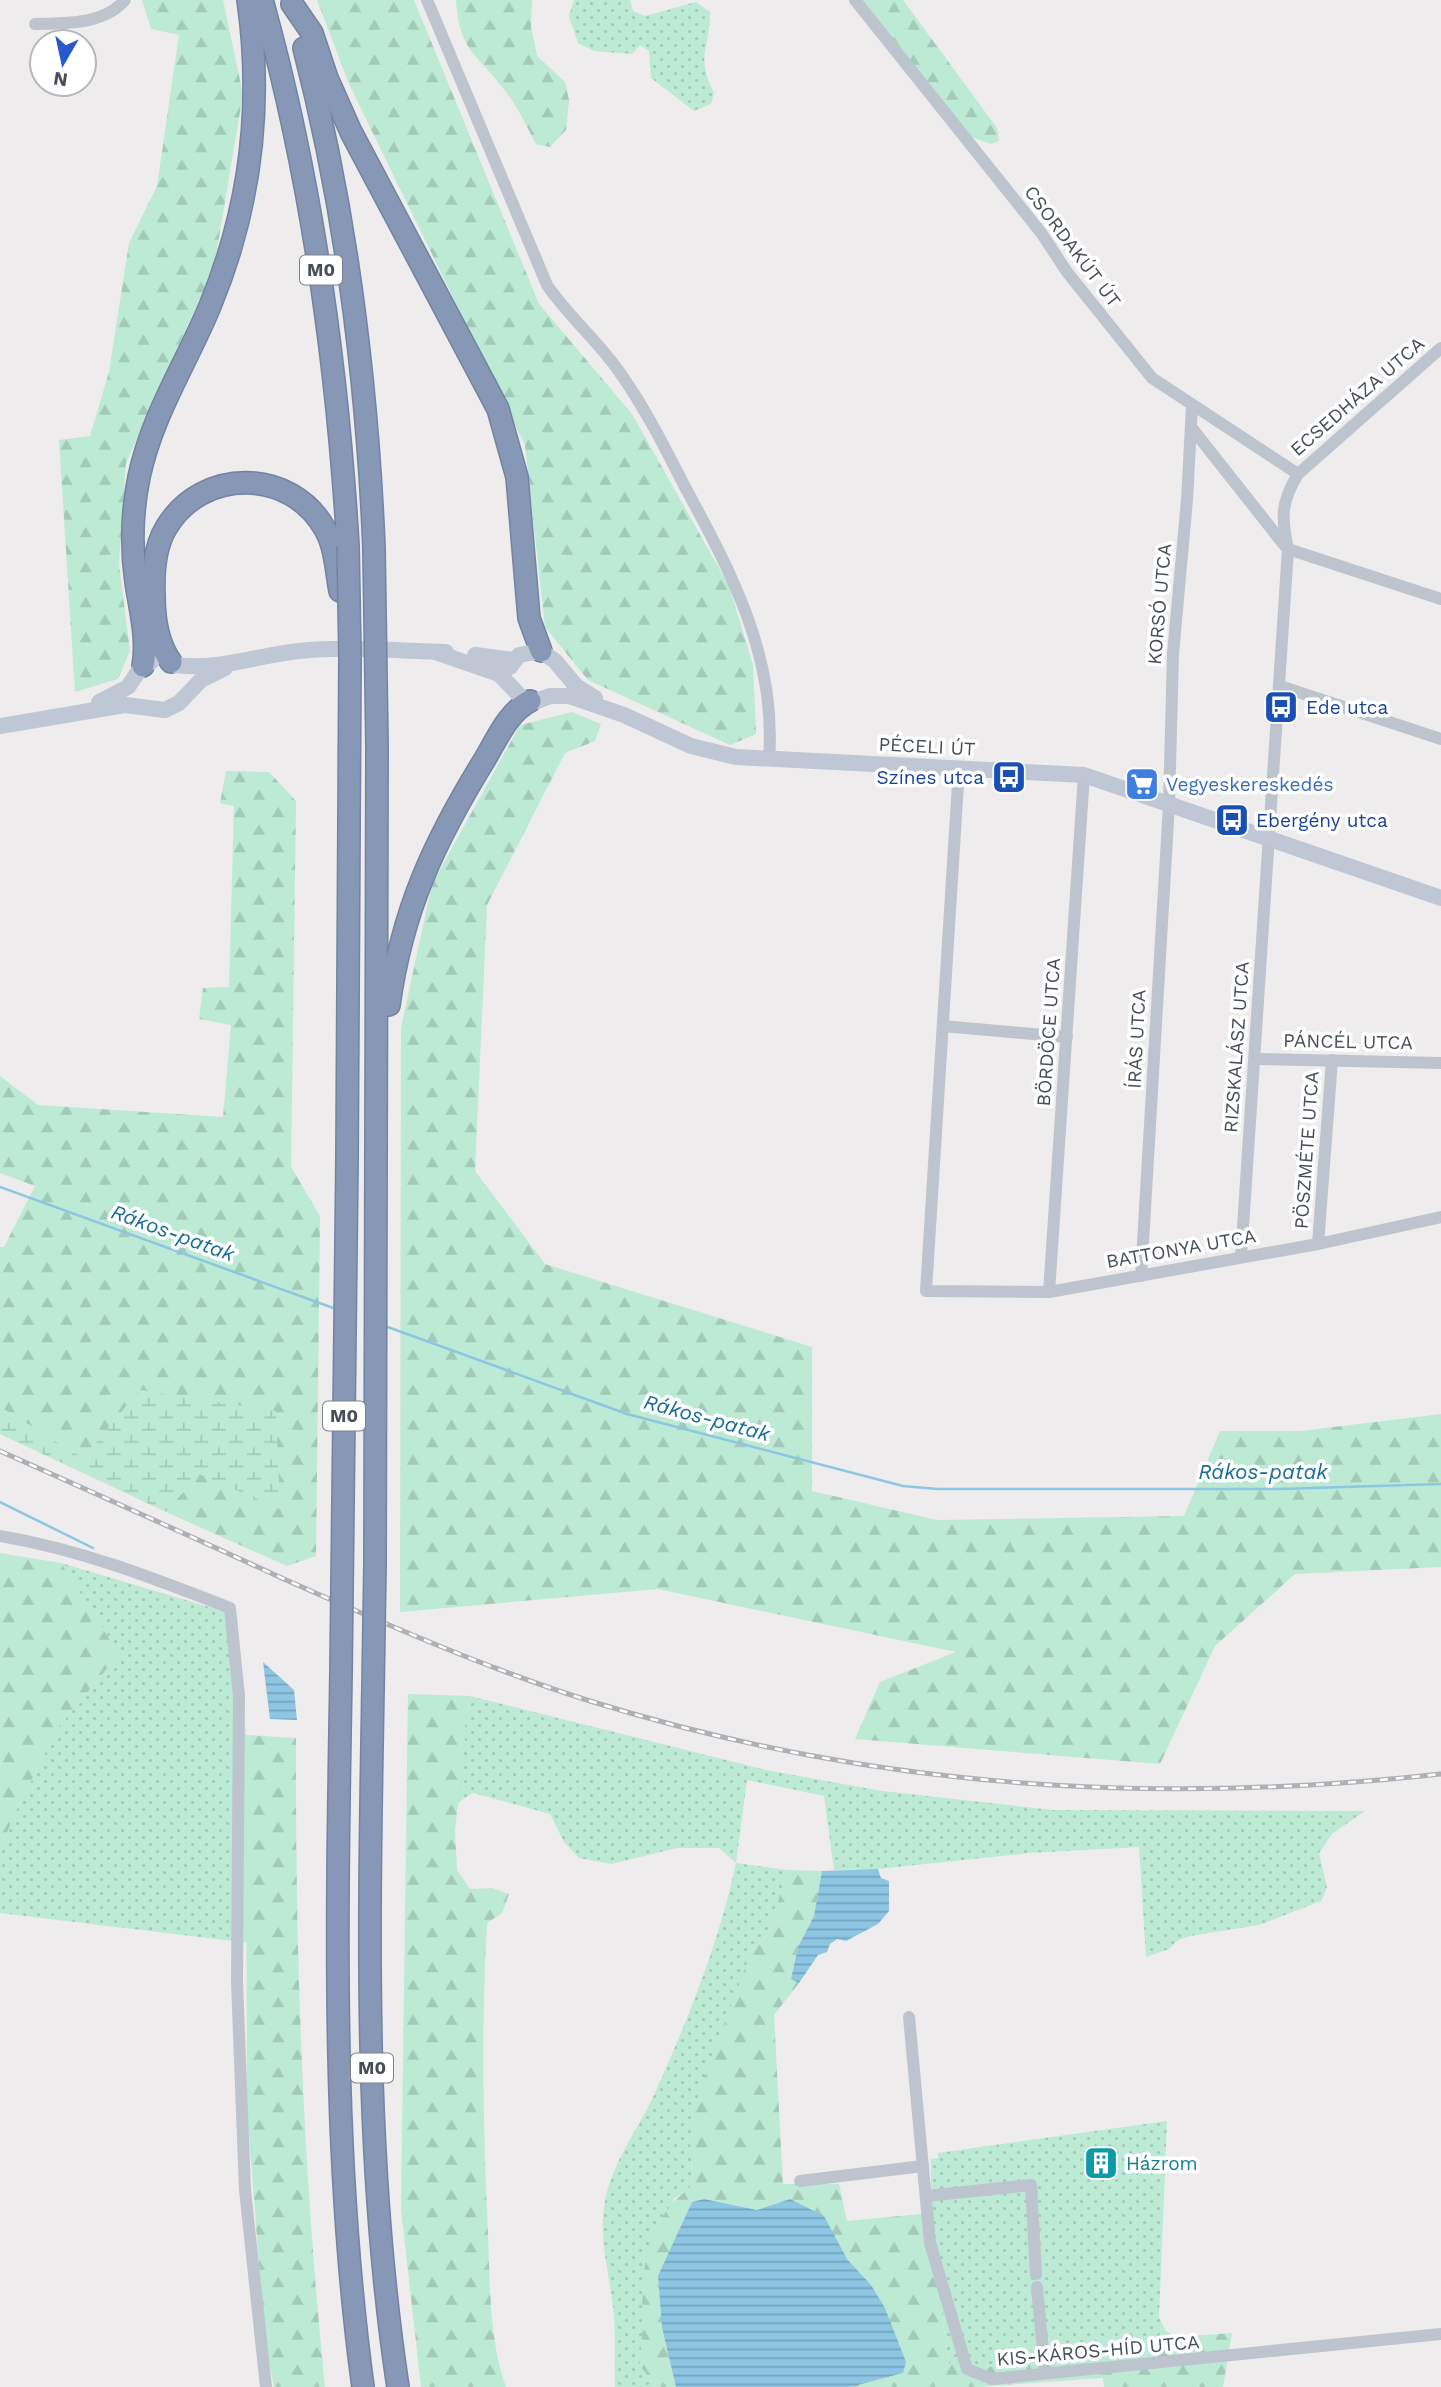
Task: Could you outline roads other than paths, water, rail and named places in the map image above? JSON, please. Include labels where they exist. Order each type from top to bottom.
[{"type":"highway","points":[[140,672],[145,636],[133,544],[138,481],[155,422],[210,306],[242,211],[256,101],[254,44],[248,0]]},
{"type":"highway","name":"M0","points":[[262,0],[293,117],[317,240],[337,393],[348,546],[350,749],[339,2025],[342,2145],[352,2298],[363,2387]]},
{"type":"highway","points":[[291,2],[312,33],[327,78],[351,132],[498,409],[517,477],[529,618],[541,651]]},
{"type":"highway","name":"M0","points":[[291,2],[319,115],[348,269],[364,395],[374,548],[378,1170],[371,1994],[379,2222],[398,2387]]},
{"type":"highway","points":[[174,663],[162,646],[154,603],[154,570],[159,544],[173,518],[187,504],[213,488],[240,482],[269,485],[307,505],[327,532],[333,547],[350,657]]},
{"type":"highway","points":[[378,1087],[394,963],[417,888],[444,829],[504,728],[518,709],[540,698]]},
{"type":"main road","points":[[75,713],[121,692],[140,672],[158,660],[174,663],[234,664],[315,650],[397,649],[514,660],[526,652],[541,651],[549,655],[576,686],[624,715]]},
{"type":"main road","points":[[435,652],[488,668],[509,682],[517,694],[540,698],[569,696],[624,715]]},
{"type":"main road","points":[[509,682],[514,660]]},
{"type":"main road","points":[[174,663],[184,676],[185,694]]},
{"type":"main road","points":[[0,726],[125,705],[165,710],[179,703],[201,680],[234,664]]},
{"type":"main road","points":[[540,698],[558,684],[559,668]]},
{"type":"main road","points":[[140,672],[136,693],[145,706]]},
{"type":"main road","name":"PÉCELI ÚT","points":[[624,715],[700,749],[736,757],[1084,775],[1268,841],[1441,898]]},
{"type":"street","points":[[35,24],[84,22],[113,10],[125,0]]},
{"type":"street","points":[[427,0],[547,285],[563,309],[616,367],[638,399],[730,570],[748,612],[765,673],[771,738],[769,759]]},
{"type":"street","name":"CSORDAKÚT ÚT","points":[[855,0],[1042,234],[1067,272],[1152,378],[1298,474]]},
{"type":"street","name":"ECSEDHÁZA UTCA","points":[[1298,474],[1441,348]]},
{"type":"street","name":"KORSÓ UTCA","points":[[1169,805],[1173,654],[1192,406]]},
{"type":"street","points":[[1191,427],[1288,549],[1441,599]]},
{"type":"street","points":[[1268,841],[1288,549],[1283,525],[1284,496],[1298,474]]},
{"type":"street","points":[[1280,687],[1441,739]]},
{"type":"street","points":[[959,768],[943,1026],[1067,1037]]},
{"type":"street","name":"BÖRDÖCE UTCA","points":[[1049,1292],[1084,775]]},
{"type":"street","name":"ÍRÁS UTCA","points":[[1141,1276],[1169,805]]},
{"type":"street","name":"RIZSKALÁSZ UTCA","points":[[1241,1257],[1268,841]]},
{"type":"street","name":"BATTONYA UTCA","points":[[943,1026],[926,1292],[1049,1292],[1318,1244],[1441,1217]]},
{"type":"street","name":"PÁNCÉL UTCA","points":[[1255,1059],[1441,1063]]},
{"type":"street","name":"PÖSZMÉTE UTCA","points":[[1318,1244],[1332,1060]]},
{"type":"street","points":[[0,1536],[46,1544],[113,1562],[230,1608],[239,1696],[237,1982],[245,2190],[266,2387]]},
{"type":"street","name":"KIS-KÁROS-HÍD UTCA","points":[[909,2017],[930,2243],[967,2369],[992,2379],[1113,2369],[1441,2334]]},
{"type":"street","points":[[800,2180],[923,2166]]},
{"type":"street","points":[[926,2196],[1031,2185],[1037,2274]]},
{"type":"street","points":[[1037,2287],[1045,2373]]},
{"type":"water","points":[[263,1662],[294,1690],[297,1720],[270,1719]]},
{"type":"water","points":[[878,1869],[881,1878],[889,1881],[889,1911],[878,1924],[846,1941],[837,1939],[830,1944],[827,1952],[818,1955],[799,1983],[791,1979],[798,1947],[814,1916],[822,1871]]},
{"type":"water","points":[[704,2199],[757,2210],[790,2199],[824,2216],[847,2259],[871,2285],[885,2308],[906,2362],[903,2373],[851,2387],[676,2387],[662,2327],[658,2276],[692,2202]]},
{"type":"waterway","name":"Rákos-patak","points":[[0,1187],[336,1309]]},
{"type":"waterway","name":"Rákos-patak","points":[[385,1326],[627,1414],[903,1486],[937,1489],[1280,1489],[1441,1484]]},
{"type":"waterway","points":[[0,1502],[93,1548]]},
{"type":"railway","points":[[0,1451],[314,1592],[470,1658],[590,1701],[695,1730],[800,1754],[906,1771],[1012,1782],[1118,1788],[1333,1784],[1441,1774]]},
{"type":"place","name":"Ede utca","points":[[1281,707]]},
{"type":"place","name":"Színes utca","points":[[1009,777]]},
{"type":"place","name":"Vegyeskereskedés","points":[[1142,784]]},
{"type":"place","name":"Ebergény utca","points":[[1232,820]]},
{"type":"place","name":"Házrom","points":[[1101,2163]]}]
